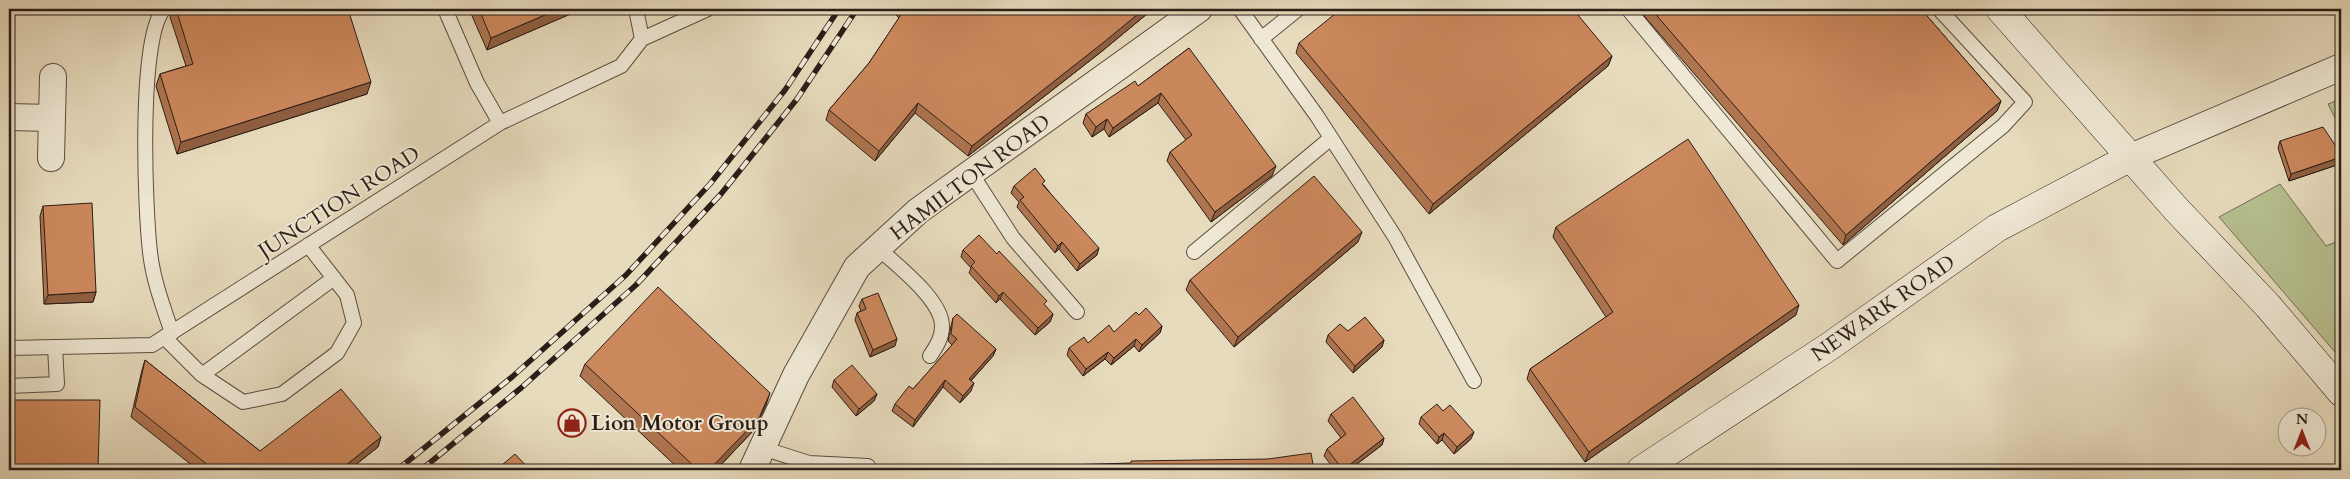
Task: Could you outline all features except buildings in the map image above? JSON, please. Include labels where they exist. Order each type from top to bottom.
[{"type":"main road","points":[[2000,9],[2176,209],[2268,306],[2341,392]]},
{"type":"main road","name":"NEWARK ROAD","points":[[1641,470],[1830,346],[1997,228],[2131,157]]},
{"type":"street","name":"HAMILTON ROAD","points":[[757,459],[796,375],[857,266],[918,211],[1199,9]]},
{"type":"street","points":[[2131,157],[2341,67]]},
{"type":"street","points":[[51,158],[53,77]]},
{"type":"street","points":[[9,117],[52,118]]},
{"type":"lane","points":[[164,9],[156,21],[146,73],[147,208],[150,254],[168,335],[202,375],[243,402],[282,394],[337,353],[354,323],[348,295],[308,245]]},
{"type":"lane","points":[[445,9],[477,83],[500,123]]},
{"type":"lane","points":[[636,9],[642,39],[708,9]]},
{"type":"lane","points":[[1240,9],[1331,138],[1394,237],[1474,381]]},
{"type":"lane","points":[[1261,39],[1298,9]]},
{"type":"lane","points":[[1628,9],[1837,261],[2003,126],[2025,102],[1939,9]]},
{"type":"lane","name":"JUNCTION ROAD","points":[[9,348],[152,345],[500,123],[621,66],[642,39]]},
{"type":"lane","points":[[1194,252],[1331,138]]},
{"type":"lane","points":[[971,173],[1013,238],[1077,312]]},
{"type":"lane","points":[[878,248],[925,293],[938,311],[942,326],[940,341],[930,356]]},
{"type":"lane","points":[[202,375],[334,278]]},
{"type":"lane","points":[[9,386],[57,384],[55,347]]},
{"type":"lane","points":[[757,459],[868,466]]},
{"type":"green space","points":[[2341,99],[2341,130],[2328,104]]},
{"type":"green space","points":[[2280,184],[2326,246],[2341,240],[2341,359],[2219,217]]},
{"type":"railway","points":[[397,470],[512,377],[626,275],[710,184],[785,90],[839,9]]},
{"type":"railway","points":[[421,470],[521,388],[636,285],[721,194],[797,99],[857,9]]},
{"type":"place","name":"Lion Motor Group","points":[[572,423]]}]
